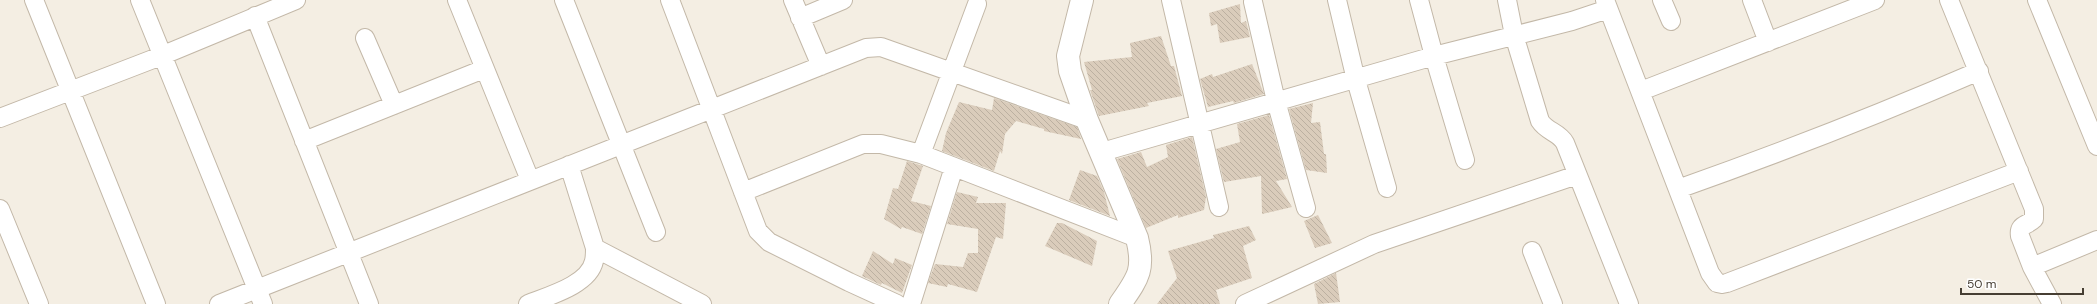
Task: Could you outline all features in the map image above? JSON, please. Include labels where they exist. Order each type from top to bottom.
[{"type":"street","points":[[34,0],[156,304]]},
{"type":"street","points":[[140,0],[161,56],[260,297]]},
{"type":"street","points":[[0,118],[71,89],[161,56],[296,0]]},
{"type":"street","points":[[457,0],[530,180]]},
{"type":"street","points":[[564,0],[656,232]]},
{"type":"street","points":[[670,0],[758,230],[765,240],[897,304]]},
{"type":"street","points":[[793,0],[821,66]]},
{"type":"street","points":[[800,18],[843,0]]},
{"type":"street","points":[[1082,0],[1068,56],[1070,70],[1086,120],[1102,152],[1137,238],[1140,252],[1141,268],[1131,288],[1120,304]]},
{"type":"street","points":[[1171,0],[1219,207]]},
{"type":"street","points":[[1336,0],[1356,80],[1387,188]]},
{"type":"street","points":[[1420,0],[1434,56],[1465,160]]},
{"type":"street","points":[[1507,0],[1514,35],[1540,121],[1546,129],[1562,138],[1629,304]]},
{"type":"street","points":[[1662,0],[1671,21]]},
{"type":"street","points":[[1752,0],[1768,42]]},
{"type":"street","points":[[1641,91],[1875,0]]},
{"type":"street","points":[[1949,0],[2034,209],[2034,219],[2022,226],[2019,231],[2032,267],[2052,304]]},
{"type":"street","points":[[2037,0],[2097,146]]},
{"type":"street","points":[[1253,2],[1276,101],[1306,208]]},
{"type":"street","points":[[921,154],[976,4]]},
{"type":"street","points":[[1102,152],[1276,101],[1356,80],[1434,56],[1572,21],[1606,4],[1641,91],[1710,273],[1717,283],[1722,284],[2019,170]]},
{"type":"street","points":[[255,16],[369,304]]},
{"type":"street","points":[[365,38],[394,105]]},
{"type":"street","points":[[219,304],[260,297],[348,253],[866,48],[876,46],[1086,120]]},
{"type":"street","points":[[304,141],[484,69]]},
{"type":"street","points":[[1678,189],[1798,147],[1979,71]]},
{"type":"street","points":[[743,192],[863,144],[881,144],[921,154],[954,168],[1033,196],[1137,238]]},
{"type":"street","points":[[528,304],[571,286],[585,277],[594,261],[595,248],[569,165]]},
{"type":"street","points":[[911,304],[954,168]]},
{"type":"street","points":[[1244,304],[1275,298],[1374,244],[1577,176]]},
{"type":"street","points":[[0,209],[39,304]]},
{"type":"street","points":[[2032,267],[2097,240]]},
{"type":"street","points":[[595,248],[702,304]]},
{"type":"street","points":[[1532,251],[1553,304]]},
{"type":"building","points":[[1240,4],[1241,23],[1246,21],[1250,37],[1220,43],[1217,24],[1211,26],[1209,13]]},
{"type":"building","points":[[1161,36],[1171,66],[1174,66],[1182,96],[1147,103],[1149,106],[1099,116],[1090,90],[1092,90],[1084,62],[1132,57],[1130,43]]},
{"type":"building","points":[[1252,64],[1264,94],[1234,103],[1233,101],[1208,107],[1200,79],[1212,74],[1213,77]]},
{"type":"building","points":[[994,98],[1077,127],[1081,139],[1044,131],[1044,129],[1016,121],[1005,134],[1002,154],[1000,151],[994,171],[942,151],[946,133],[959,102],[992,110]]},
{"type":"building","points":[[1313,103],[1311,123],[1320,122],[1324,154],[1326,154],[1327,173],[1306,170],[1289,109]]},
{"type":"building","points":[[1269,115],[1287,179],[1276,181],[1292,207],[1262,214],[1261,176],[1224,182],[1216,149],[1240,142],[1237,124]]},
{"type":"building","points":[[1192,137],[1206,197],[1204,210],[1178,218],[1178,215],[1146,228],[1117,159],[1141,152],[1147,167],[1168,157],[1166,145]]},
{"type":"building","points":[[907,161],[923,166],[911,201],[931,206],[922,234],[902,227],[901,229],[884,219],[893,188],[898,189]]},
{"type":"building","points":[[1080,170],[1097,176],[1104,192],[1110,216],[1069,200]]},
{"type":"building","points":[[957,192],[978,197],[976,203],[1006,203],[1003,239],[996,237],[977,292],[948,284],[947,287],[928,283],[935,264],[963,267],[968,253],[978,253],[978,229],[947,224]]},
{"type":"building","points":[[1318,215],[1332,243],[1315,248],[1304,221]]},
{"type":"building","points":[[1057,223],[1062,223],[1097,241],[1092,266],[1045,246]]},
{"type":"building","points":[[1249,226],[1256,240],[1243,246],[1252,278],[1216,290],[1220,304],[1157,304],[1177,278],[1168,251],[1214,238],[1213,235]]},
{"type":"building","points":[[873,251],[893,264],[895,258],[912,265],[902,293],[882,283],[881,285],[862,276]]},
{"type":"building","points":[[1336,273],[1340,302],[1318,304],[1314,284]]}]
